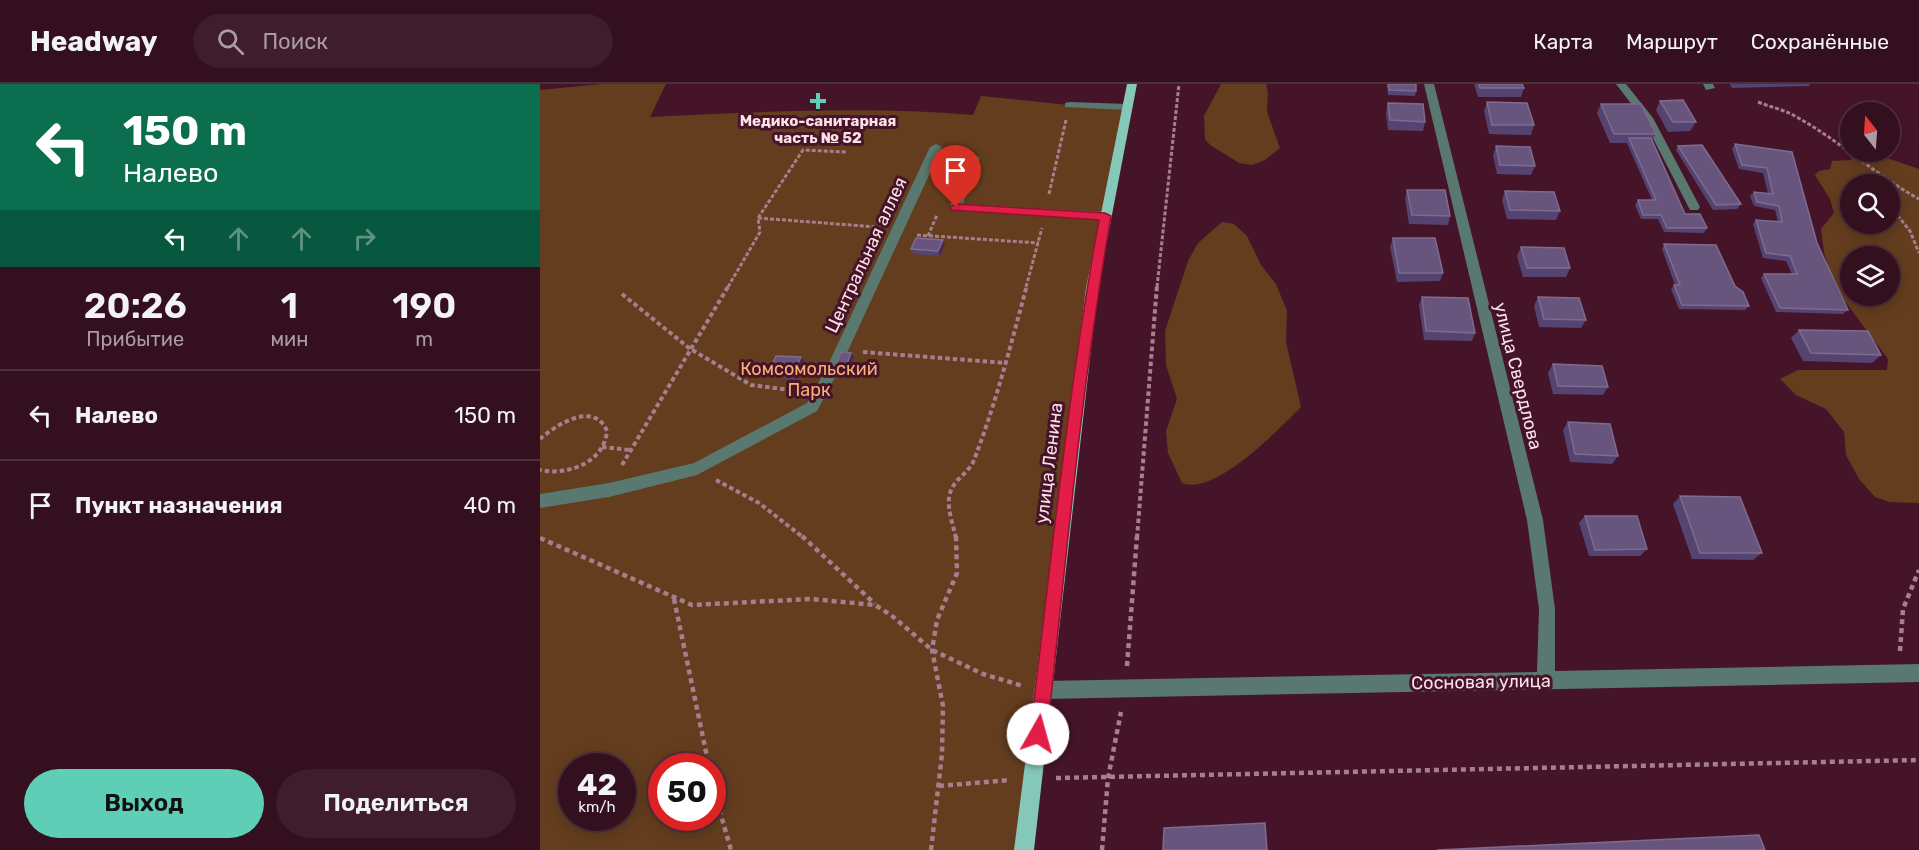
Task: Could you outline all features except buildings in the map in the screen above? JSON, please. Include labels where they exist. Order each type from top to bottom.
[{"type":"main road","name":"улица Ленина","points":[[1024,850],[1082,368],[1105,216],[1132,84]]},
{"type":"street","name":"улица Свердлова","points":[[1429,84],[1535,520],[1547,609],[1546,680]]},
{"type":"street","points":[[1621,84],[1648,118],[1694,207]]},
{"type":"street","points":[[1069,105],[1128,107]]},
{"type":"street","name":"Центральная аллея","points":[[540,501],[609,490],[697,469],[812,407],[842,350],[936,147]]},
{"type":"street","points":[[974,158],[956,207],[1105,216]]},
{"type":"street","name":"Сосновая улица","points":[[1044,690],[1910,673]]},
{"type":"path","points":[[1102,850],[1108,778],[1125,689],[1161,231],[1179,84]]},
{"type":"path","points":[[1758,102],[1794,116],[1834,141],[1876,174]]},
{"type":"path","points":[[931,850],[939,786],[943,706],[932,650],[937,620],[957,573],[956,537],[948,507],[950,493],[956,481],[973,464],[1006,363],[1039,243],[1069,105]]},
{"type":"path","points":[[609,490],[689,348],[760,232],[758,218],[803,150],[846,152]]},
{"type":"path","points":[[1900,188],[1919,199]]},
{"type":"path","points":[[758,218],[1039,243]]},
{"type":"path","points":[[1900,218],[1910,231],[1919,253]]},
{"type":"path","points":[[622,294],[689,348],[751,386],[799,391],[803,383]]},
{"type":"path","points":[[842,350],[1006,363]]},
{"type":"path","points":[[540,439],[562,422],[588,417],[598,419],[605,426],[607,435],[602,447],[580,466],[563,472],[549,473],[540,470]]},
{"type":"path","points":[[602,447],[630,450]]},
{"type":"path","points":[[697,469],[758,503],[932,650],[983,674],[1024,687],[1044,690]]},
{"type":"path","points":[[540,538],[692,604],[811,599],[875,604]]},
{"type":"path","points":[[1910,673],[1899,636],[1905,595],[1919,570]]},
{"type":"path","points":[[674,598],[706,753]]},
{"type":"path","points":[[939,786],[1033,778],[1919,760]]},
{"type":"path","points":[[726,831],[731,850]]},
{"type":"green space","name":"Комсомольский Парк","points":[[602,84],[666,84],[650,117],[852,110],[973,115],[981,96],[1069,105],[1128,107],[1102,230],[1024,850],[540,850],[540,90]]},
{"type":"green space","points":[[1221,84],[1266,84],[1267,112],[1280,148],[1265,160],[1252,165],[1239,163],[1210,145],[1205,139],[1204,116]]},
{"type":"green space","points":[[1832,161],[1899,162],[1919,169],[1919,503],[1889,502],[1875,497],[1859,479],[1846,455],[1844,432],[1826,409],[1796,395],[1780,379],[1798,370],[1887,370],[1888,359],[1848,306],[1900,306],[1900,246],[1840,246],[1840,295],[1835,288],[1824,252],[1821,229],[1834,213],[1830,199],[1815,175],[1819,171],[1830,169]]},
{"type":"green space","points":[[1222,222],[1234,224],[1247,236],[1261,265],[1276,284],[1287,311],[1286,342],[1301,407],[1246,458],[1228,470],[1211,480],[1196,484],[1182,483],[1168,453],[1166,431],[1177,399],[1166,365],[1165,331],[1188,261],[1198,243]]},
{"type":"place","name":"Медико-санитарная часть № 52","points":[[818,101]]},
{"type":"route","points":[[956,207],[1105,216],[1092,288],[1038,734]]}]
